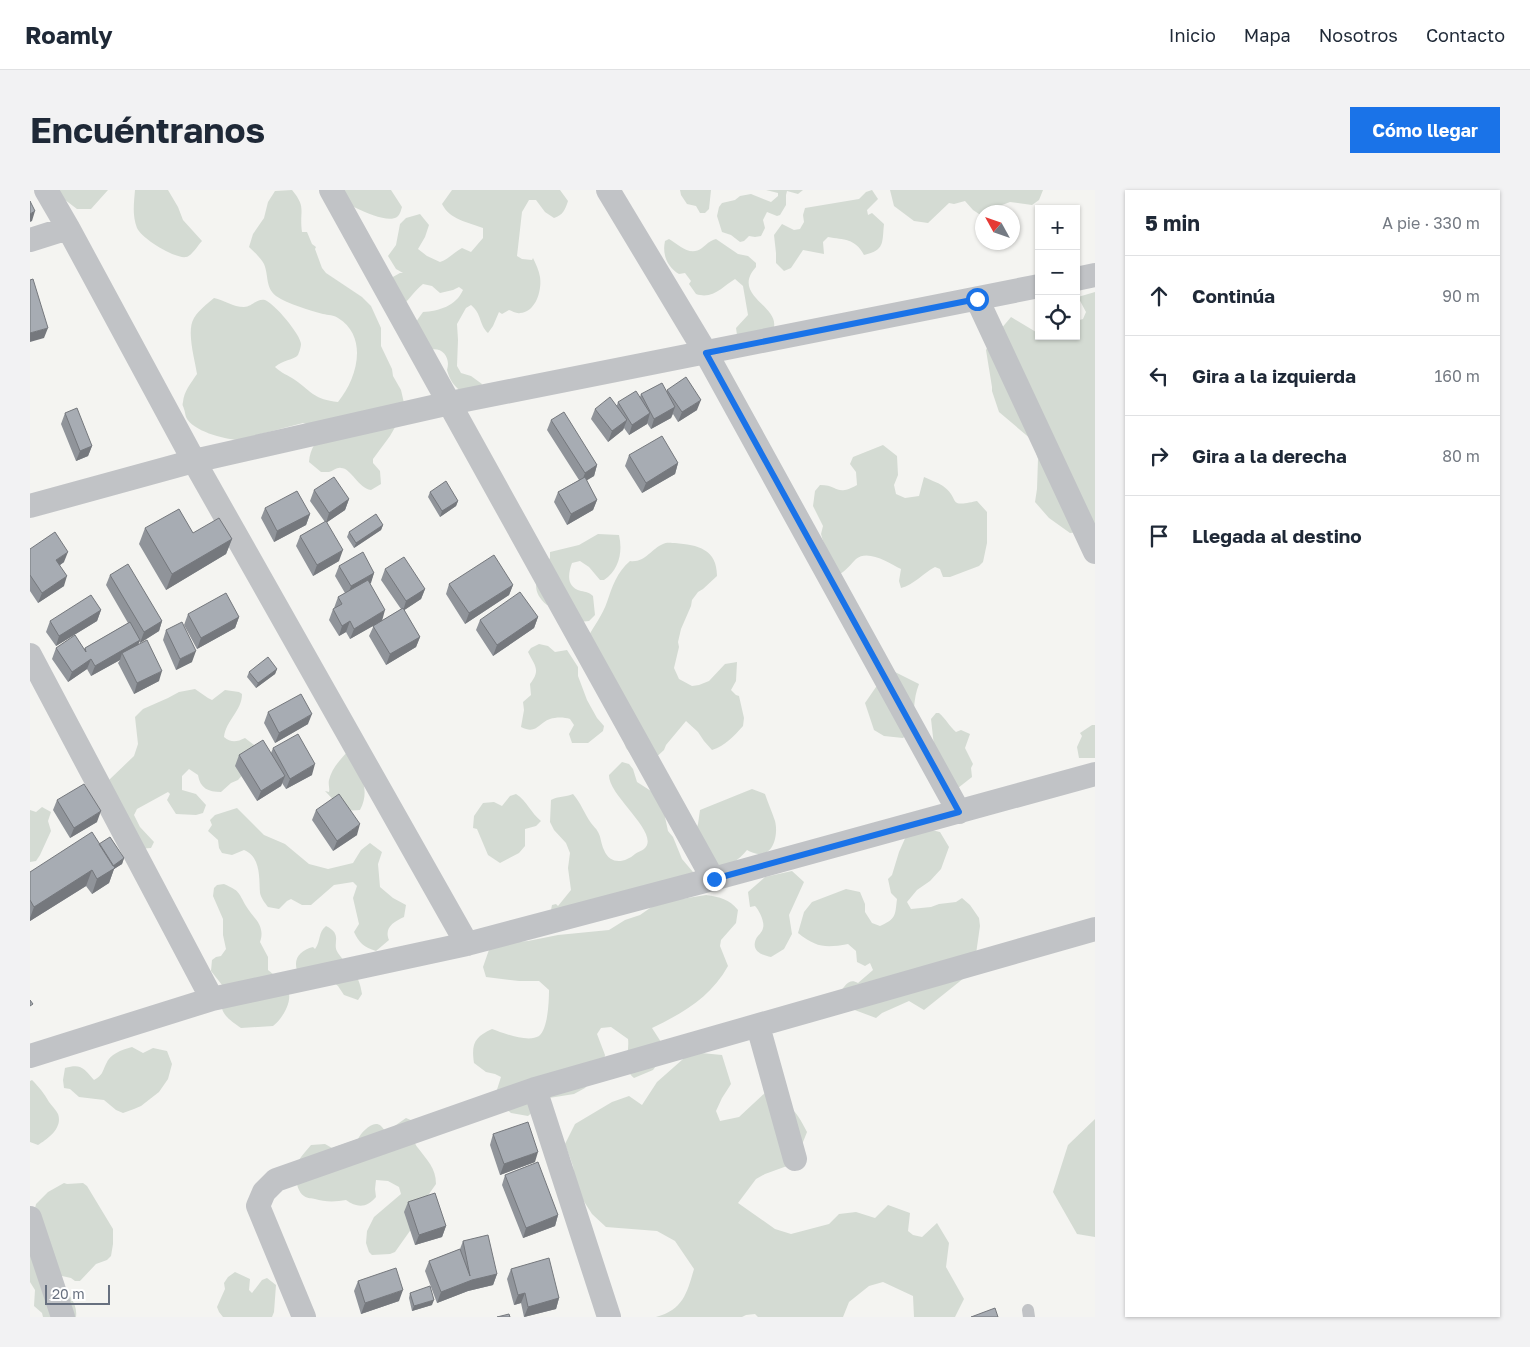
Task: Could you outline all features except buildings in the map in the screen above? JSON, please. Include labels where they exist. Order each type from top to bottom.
[{"type":"street","points":[[46,190],[194,461],[467,944]]},
{"type":"street","points":[[331,190],[714,879]]},
{"type":"street","points":[[608,190],[706,353],[959,812]]},
{"type":"street","points":[[30,240],[68,228]]},
{"type":"street","points":[[1080,278],[1095,275]]},
{"type":"street","points":[[30,506],[194,461],[450,403],[1035,287]]},
{"type":"street","points":[[977,299],[1095,552]]},
{"type":"street","points":[[30,655],[212,999]]},
{"type":"street","points":[[30,1056],[212,999],[467,944],[714,879],[1095,774]]},
{"type":"street","points":[[304,1317],[258,1206],[264,1192],[276,1180],[535,1090],[1095,929]]},
{"type":"street","points":[[758,1026],[795,1159]]},
{"type":"street","points":[[535,1090],[609,1317]]},
{"type":"street","points":[[30,1218],[63,1317]]},
{"type":"shaded area","points":[[52,190],[108,190],[91,209],[77,209]]},
{"type":"shaded area","points":[[135,190],[168,190],[183,220],[202,241],[190,255],[181,257],[174,255],[151,242],[140,232],[134,218]]},
{"type":"shaded area","points":[[292,190],[301,205],[302,232],[307,232],[312,244],[316,247],[315,249],[322,268],[326,273],[362,297],[371,306],[381,328],[381,346],[401,390],[404,403],[398,422],[373,459],[373,463],[380,471],[381,484],[371,490],[362,486],[345,469],[340,468],[329,472],[321,472],[309,462],[312,448],[326,429],[303,423],[238,440],[217,436],[201,430],[189,422],[183,406],[186,391],[197,374],[191,338],[192,324],[198,312],[214,298],[244,307],[250,306],[259,300],[269,302],[292,327],[301,344],[296,357],[275,367],[314,395],[324,399],[338,402],[345,393],[355,370],[357,358],[354,336],[348,326],[335,316],[286,302],[276,296],[270,289],[264,264],[249,247],[253,234],[264,218],[268,202],[275,191]]},
{"type":"shaded area","points":[[324,190],[391,190],[402,207],[397,217],[391,219],[382,218],[360,210]]},
{"type":"shaded area","points":[[452,190],[560,190],[568,201],[563,212],[554,218],[545,212],[536,200],[529,200],[522,212],[517,256],[522,259],[532,260],[533,258],[537,268],[540,277],[540,288],[534,305],[526,312],[516,313],[509,310],[502,314],[499,312],[488,333],[483,327],[475,308],[471,305],[466,308],[457,324],[457,366],[461,373],[471,376],[482,384],[479,390],[463,393],[455,386],[450,377],[447,370],[448,361],[444,354],[438,350],[429,350],[413,326],[423,312],[446,307],[456,300],[463,290],[459,287],[440,293],[432,286],[423,284],[402,306],[391,278],[403,273],[396,269],[388,256],[396,245],[400,224],[406,218],[420,214],[429,225],[418,249],[427,256],[440,262],[462,248],[471,252],[483,238],[483,228],[460,220],[445,209],[442,204]]},
{"type":"shaded area","points":[[680,190],[711,190],[709,209],[705,213],[700,213],[696,206],[687,204]]},
{"type":"shaded area","points":[[766,190],[803,190],[798,194],[787,191],[786,205],[780,215],[777,216],[767,212],[763,220],[765,228],[761,236],[749,236],[740,242],[731,235],[722,232],[717,216],[722,203],[751,194],[771,202],[778,196],[778,193]]},
{"type":"shaded area","points":[[872,190],[878,199],[867,210],[868,215],[872,213],[884,224],[881,245],[876,251],[864,255],[861,249],[853,243],[828,237],[823,242],[824,254],[803,250],[791,268],[784,271],[776,263],[774,235],[782,224],[794,230],[800,229],[804,222],[805,208],[859,199],[866,192]]},
{"type":"shaded area","points":[[890,190],[1043,190],[1039,200],[1032,205],[1010,202],[1002,205],[975,205],[975,211],[965,201],[954,204],[949,203],[928,223],[914,221],[894,206]]},
{"type":"shaded area","points":[[669,239],[689,251],[693,251],[702,248],[716,239],[738,254],[748,256],[756,263],[749,285],[757,299],[769,312],[773,319],[774,327],[737,335],[736,328],[748,315],[743,286],[735,279],[713,294],[696,294],[689,284],[691,281],[685,273],[679,274],[671,268],[666,260],[664,246],[665,241]]},
{"type":"shaded area","points":[[1095,292],[1095,532],[1070,533],[1049,518],[1035,502],[1038,459],[1032,440],[999,412],[992,391],[986,350],[990,342],[1011,317],[1035,331],[1035,340],[1080,340],[1080,320],[1083,319],[1086,312],[1080,301],[1080,296]]},
{"type":"shaded area","points":[[883,445],[897,456],[898,475],[894,485],[896,494],[905,498],[919,496],[924,477],[943,486],[957,503],[977,501],[987,512],[987,543],[983,562],[979,566],[950,577],[943,577],[940,569],[935,567],[901,588],[899,581],[901,569],[879,558],[861,556],[838,575],[823,541],[821,534],[823,526],[813,506],[815,491],[820,485],[845,490],[857,485],[856,472],[850,464],[853,457]]},
{"type":"shaded area","points":[[598,534],[619,535],[619,560],[613,571],[604,580],[600,580],[589,567],[580,561],[572,563],[569,580],[576,589],[593,596],[595,615],[589,621],[580,622],[560,603],[547,605],[538,593],[536,582],[541,570],[550,558],[550,552],[579,545]]},
{"type":"shaded area","points":[[664,543],[691,545],[705,550],[714,560],[717,576],[698,592],[692,600],[681,629],[674,668],[679,679],[692,686],[709,681],[725,664],[737,662],[736,681],[731,690],[739,696],[744,718],[743,726],[733,737],[712,750],[698,732],[686,721],[664,750],[652,761],[636,761],[626,748],[588,637],[625,565],[630,561],[644,558]]},
{"type":"shaded area","points":[[539,644],[548,646],[555,652],[567,650],[578,667],[578,676],[587,700],[604,726],[603,731],[588,743],[572,743],[569,734],[574,725],[568,718],[550,719],[531,730],[521,727],[524,710],[523,702],[531,695],[530,684],[536,671],[528,652]]},
{"type":"shaded area","points":[[895,672],[919,684],[915,701],[913,730],[903,738],[884,736],[874,730],[865,703],[876,687]]},
{"type":"shaded area","points":[[195,689],[212,700],[225,690],[242,694],[239,706],[225,731],[224,737],[234,741],[245,738],[258,748],[246,771],[238,780],[231,783],[221,792],[205,788],[198,775],[189,769],[182,776],[182,790],[196,794],[206,805],[203,813],[196,815],[176,814],[167,800],[170,794],[168,792],[137,809],[134,815],[140,827],[154,842],[151,848],[137,849],[109,780],[134,756],[138,744],[135,717],[143,709],[179,692]]},
{"type":"shaded area","points":[[936,713],[939,713],[956,732],[961,730],[970,734],[965,748],[973,764],[971,768],[972,777],[958,788],[934,746],[931,719]]},
{"type":"shaded area","points":[[1095,725],[1095,758],[1079,758],[1077,747],[1082,736],[1080,733]]},
{"type":"shaded area","points":[[348,751],[364,786],[365,794],[360,810],[344,811],[325,791],[329,792],[329,780],[332,772]]},
{"type":"shaded area","points":[[622,762],[629,764],[633,769],[637,782],[651,791],[667,808],[665,817],[668,831],[673,837],[682,859],[693,872],[691,875],[550,915],[552,905],[556,904],[558,906],[571,890],[568,868],[570,853],[566,843],[554,830],[550,822],[551,800],[573,794],[598,832],[607,855],[614,860],[622,861],[631,857],[644,849],[648,842],[641,825],[611,784],[609,775]]},
{"type":"shaded area","points":[[752,789],[765,794],[775,821],[776,836],[770,850],[760,854],[747,850],[732,863],[718,865],[712,863],[690,847],[698,824],[700,810]]},
{"type":"shaded area","points":[[516,794],[541,821],[536,826],[525,829],[525,846],[519,853],[500,863],[488,855],[477,829],[473,828],[474,816],[483,803],[494,802],[502,806],[510,796]]},
{"type":"shaded area","points":[[42,807],[51,812],[48,821],[51,831],[36,861],[30,862],[30,810],[36,812]]},
{"type":"shaded area","points":[[237,808],[264,835],[285,844],[309,864],[328,869],[353,863],[361,850],[370,843],[382,852],[378,864],[380,887],[393,898],[406,905],[404,917],[390,926],[388,932],[389,940],[376,951],[365,946],[358,939],[354,932],[359,924],[353,898],[357,886],[353,882],[334,885],[311,905],[302,905],[291,899],[279,909],[268,907],[261,895],[258,868],[254,858],[244,850],[232,855],[222,853],[218,840],[208,831],[212,825],[210,820],[215,815]]},
{"type":"shaded area","points":[[911,825],[940,832],[949,847],[941,869],[930,881],[917,890],[907,902],[911,909],[956,902],[962,898],[970,905],[979,918],[980,926],[976,954],[964,978],[924,1010],[909,1001],[882,1013],[876,1018],[852,1009],[840,992],[848,983],[852,981],[858,983],[873,970],[870,963],[865,966],[857,962],[856,951],[848,944],[822,946],[811,942],[798,933],[804,912],[812,902],[846,889],[860,892],[865,904],[865,912],[872,923],[880,926],[892,919],[897,899],[891,893],[888,879],[892,875],[899,852]]},
{"type":"shaded area","points":[[792,871],[804,882],[789,915],[792,934],[784,949],[771,957],[761,954],[756,949],[755,943],[762,930],[763,923],[757,908],[755,906],[750,907],[748,892],[765,877]]},
{"type":"shaded area","points":[[224,884],[238,892],[258,922],[261,931],[260,942],[268,957],[268,970],[287,987],[289,995],[288,1005],[280,1019],[273,1026],[241,1028],[228,1018],[222,1010],[222,985],[211,971],[212,960],[221,956],[226,949],[223,935],[223,919],[213,896],[214,888],[217,885]]},
{"type":"shaded area","points":[[706,895],[724,899],[738,910],[736,923],[721,940],[720,946],[728,966],[705,995],[685,1010],[652,1028],[661,1042],[661,1059],[653,1070],[634,1078],[630,1074],[627,1065],[628,1039],[611,1027],[601,1028],[597,1034],[605,1055],[604,1061],[585,1088],[574,1094],[549,1098],[528,1116],[511,1113],[494,1099],[501,1077],[486,1072],[474,1063],[473,1050],[476,1041],[492,1029],[522,1038],[539,1036],[546,1021],[549,990],[539,981],[519,981],[486,977],[483,967],[491,944],[609,930],[625,920],[640,915],[653,906],[669,901]]},
{"type":"shaded area","points":[[326,926],[336,936],[336,949],[338,953],[359,981],[362,994],[358,1000],[344,995],[332,981],[297,970],[297,958],[309,948],[313,947],[315,949],[323,928]]},
{"type":"shaded area","points":[[132,1047],[143,1053],[153,1048],[167,1051],[172,1064],[168,1079],[159,1092],[141,1106],[123,1113],[104,1100],[79,1097],[70,1089],[64,1088],[65,1068],[75,1066],[82,1068],[94,1080],[101,1075],[113,1055]]},
{"type":"shaded area","points":[[691,1052],[722,1055],[731,1084],[716,1111],[720,1121],[739,1117],[766,1092],[791,1108],[799,1117],[807,1132],[799,1152],[787,1166],[756,1179],[738,1203],[775,1229],[791,1234],[829,1224],[839,1214],[856,1212],[875,1218],[888,1205],[910,1213],[908,1231],[913,1235],[922,1237],[937,1223],[949,1243],[946,1267],[964,1299],[955,1317],[914,1317],[913,1296],[883,1282],[869,1286],[849,1302],[843,1317],[758,1317],[755,1314],[742,1317],[656,1317],[665,1314],[678,1305],[686,1293],[694,1269],[675,1241],[657,1231],[606,1227],[592,1214],[576,1189],[573,1166],[565,1144],[575,1124],[612,1102],[629,1096],[642,1105],[657,1082]]},
{"type":"shaded area","points":[[32,1080],[56,1111],[59,1119],[54,1132],[38,1145],[30,1142],[30,1081]]},
{"type":"shaded area","points":[[406,1118],[413,1121],[413,1135],[416,1145],[433,1169],[436,1184],[422,1204],[412,1228],[395,1252],[372,1255],[366,1243],[367,1231],[374,1217],[401,1194],[399,1187],[388,1181],[376,1180],[376,1197],[373,1201],[362,1206],[346,1200],[322,1201],[308,1198],[301,1193],[297,1185],[297,1164],[311,1145],[325,1144],[332,1148],[358,1139],[364,1130],[371,1125],[378,1124],[386,1132]]},
{"type":"shaded area","points":[[1095,1119],[1095,1237],[1077,1234],[1053,1192],[1068,1145]]},
{"type":"shaded area","points":[[64,1183],[83,1183],[87,1186],[113,1229],[113,1244],[111,1256],[107,1260],[96,1264],[80,1281],[62,1276],[60,1282],[74,1302],[76,1317],[43,1317],[42,1313],[34,1306],[35,1290],[30,1282],[30,1230],[36,1204],[48,1192]]},
{"type":"shaded area","points":[[235,1272],[250,1279],[249,1290],[252,1293],[262,1280],[267,1278],[276,1285],[272,1317],[223,1317],[217,1307],[225,1289],[224,1283]]},
{"type":"route","points":[[714,879],[959,812],[706,353],[977,299]]}]
